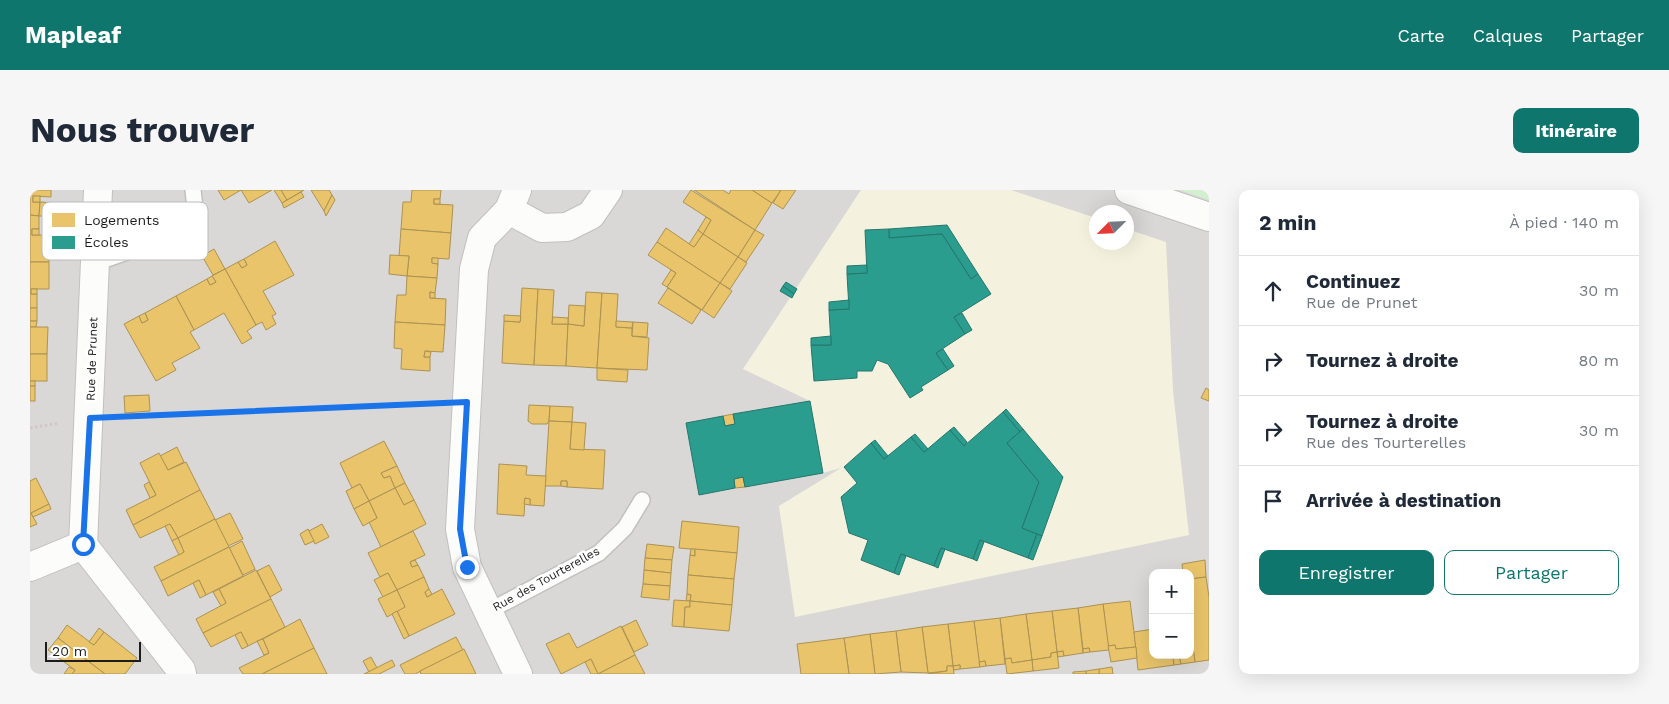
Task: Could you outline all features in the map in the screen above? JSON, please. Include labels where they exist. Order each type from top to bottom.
[{"type":"street","name":"Rue des Tourterelles","points":[[518,674],[467,567],[460,529],[474,269],[482,238],[513,200],[542,228],[566,227],[591,215],[608,190]]},
{"type":"street","points":[[1129,190],[1209,217]]},
{"type":"street","name":"Rue de Prunet","points":[[83,544],[96,260]]},
{"type":"street","points":[[30,567],[83,544],[181,670],[182,674]]},
{"type":"lane","points":[[96,263],[104,260]]},
{"type":"lane","name":"Rue des Tourterelles","points":[[487,612],[599,553],[625,528],[642,500]]},
{"type":"path","points":[[30,428],[90,418],[467,402]]},
{"type":"shaded area","points":[[30,190],[1209,190],[1209,674],[30,674]]},
{"type":"shaded area","points":[[861,190],[1011,190],[1089,216],[1089,250],[1134,250],[1134,231],[1166,242],[1173,391],[1189,535],[795,617],[779,506],[841,468],[823,473],[810,401],[743,369]]},
{"type":"green space","points":[[1180,190],[1209,190],[1209,200]]},
{"type":"building: Logements","points":[[30,190],[51,190],[51,197],[33,196],[33,202],[40,202],[39,216],[30,215]]},
{"type":"building: Logements","points":[[218,190],[241,190],[224,200]]},
{"type":"building: Logements","points":[[241,190],[272,190],[249,203]]},
{"type":"building: Logements","points":[[274,190],[281,190],[287,200],[282,203]]},
{"type":"building: Logements","points":[[281,190],[304,190],[287,200]]},
{"type":"building: Logements","points":[[311,190],[329,190],[332,195],[324,211]]},
{"type":"building: Logements","points":[[412,190],[441,190],[440,199],[434,199],[434,204],[453,205],[451,233],[401,229],[403,202],[411,202]]},
{"type":"building: Logements","points":[[691,190],[755,230],[738,257],[703,234],[711,220],[683,202]]},
{"type":"building: Logements","points":[[694,190],[723,190],[729,194],[731,190],[752,190],[772,203],[755,230]]},
{"type":"building: Logements","points":[[752,190],[781,190],[772,203]]},
{"type":"building: Logements","points":[[781,190],[796,190],[783,209],[773,203]]},
{"type":"building: Logements","points":[[301,192],[304,197],[284,208],[282,203]]},
{"type":"building: Logements","points":[[332,195],[335,200],[326,216],[324,211]]},
{"type":"building: Logements","points":[[33,196],[40,196],[40,202],[33,202]]},
{"type":"building: Logements","points":[[434,199],[440,199],[440,204],[434,204]]},
{"type":"building: Logements","points":[[40,202],[42,202],[42,216],[39,216]]},
{"type":"building: Logements","points":[[30,215],[39,216],[39,229],[32,229],[32,235],[42,235],[42,260],[49,260],[49,262],[30,262]]},
{"type":"building: Logements","points":[[706,217],[711,220],[703,234],[698,230]]},
{"type":"building: Logements","points":[[666,228],[694,247],[703,234],[738,257],[720,283],[657,242]]},
{"type":"building: Logements","points":[[32,229],[39,229],[39,235],[32,235]]},
{"type":"building: Logements","points":[[401,229],[451,233],[449,259],[432,258],[432,263],[438,264],[437,278],[407,276],[409,256],[399,256]]},
{"type":"building: Logements","points":[[698,230],[703,234],[694,247],[689,244]]},
{"type":"building: Logements","points":[[755,230],[764,235],[746,262],[738,257]]},
{"type":"building: Logements","points":[[275,241],[294,275],[263,291],[276,314],[272,316],[276,324],[266,330],[262,322],[256,325],[225,269],[238,262],[242,268],[247,265],[244,259]]},
{"type":"building: Logements","points":[[657,242],[720,283],[702,310],[667,287],[676,273],[648,255]]},
{"type":"building: Logements","points":[[214,249],[225,269],[213,275],[204,260],[208,260],[208,252]]},
{"type":"building: Logements","points":[[390,255],[409,256],[407,276],[389,274]]},
{"type":"building: Logements","points":[[738,257],[747,263],[730,289],[720,283]]},
{"type":"building: Logements","points":[[432,258],[438,258],[438,264],[432,263]]},
{"type":"building: Logements","points":[[244,259],[247,265],[242,268],[238,262]]},
{"type":"building: Logements","points":[[30,262],[49,262],[49,289],[31,289],[31,294],[37,294],[37,308],[30,308]]},
{"type":"building: Logements","points":[[225,269],[256,325],[247,331],[252,338],[242,344],[224,313],[194,330],[176,296],[207,279],[210,285],[216,282],[212,276]]},
{"type":"building: Logements","points":[[671,270],[676,273],[667,287],[662,284]]},
{"type":"building: Logements","points":[[212,276],[216,282],[210,285],[207,279]]},
{"type":"building: Logements","points":[[407,276],[437,278],[435,293],[430,292],[430,298],[446,299],[445,325],[395,322],[397,295],[406,295]]},
{"type":"building: Logements","points":[[720,283],[732,291],[714,318],[702,310]]},
{"type":"building: Logements","points":[[522,288],[538,289],[534,365],[502,363],[504,321],[520,322]]},
{"type":"building: Logements","points":[[668,288],[701,310],[692,324],[658,303]]},
{"type":"building: Logements","points":[[31,289],[37,289],[37,294],[31,294]]},
{"type":"building: Logements","points":[[538,289],[554,290],[552,324],[568,324],[566,366],[534,365]]},
{"type":"building: Logements","points":[[430,292],[435,293],[435,298],[430,298]]},
{"type":"building: Logements","points":[[586,292],[602,293],[597,368],[566,366],[568,324],[584,326]]},
{"type":"building: Logements","points":[[602,293],[618,294],[616,327],[632,328],[632,336],[649,338],[647,370],[597,368]]},
{"type":"building: Logements","points":[[176,296],[194,330],[190,332],[200,348],[172,363],[176,370],[156,381],[124,324],[139,316],[142,323],[148,320],[145,313]]},
{"type":"building: Logements","points":[[569,305],[585,306],[584,326],[568,324]]},
{"type":"building: Logements","points":[[30,308],[37,308],[37,321],[30,321]]},
{"type":"building: Logements","points":[[145,313],[148,320],[142,323],[139,316]]},
{"type":"building: Logements","points":[[504,315],[521,316],[520,322],[504,321]]},
{"type":"building: Logements","points":[[553,317],[568,318],[568,324],[552,324]]},
{"type":"building: Logements","points":[[30,321],[37,321],[36,327],[30,327]]},
{"type":"building: Logements","points":[[616,321],[633,322],[632,328],[616,327]]},
{"type":"building: Logements","points":[[395,322],[445,325],[443,352],[425,351],[424,357],[430,357],[430,371],[401,369],[402,349],[394,348]]},
{"type":"building: Logements","points":[[633,322],[648,323],[647,337],[632,336]]},
{"type":"building: Logements","points":[[30,327],[48,327],[47,354],[30,354]]},
{"type":"building: Logements","points":[[425,351],[431,352],[430,357],[424,357]]},
{"type":"building: Logements","points":[[30,354],[47,354],[47,381],[30,381]]},
{"type":"building: Logements","points":[[597,368],[628,370],[627,382],[597,380]]},
{"type":"building: Logements","points":[[30,381],[35,381],[35,386],[30,386]]},
{"type":"building: Logements","points":[[30,386],[35,386],[35,401],[30,401]]},
{"type":"building: Logements","points":[[1206,388],[1209,390],[1209,401],[1201,398]]},
{"type":"building: Logements","points":[[149,395],[150,411],[125,413],[124,396]]},
{"type":"building: Logements","points":[[529,405],[550,406],[547,424],[532,424],[528,421]]},
{"type":"building: Logements","points":[[550,406],[573,407],[572,422],[549,421]]},
{"type":"building: Logements","points":[[733,414],[735,424],[725,426],[723,416]]},
{"type":"building: Logements","points":[[549,421],[572,422],[570,449],[605,450],[603,489],[567,487],[567,481],[561,481],[561,486],[545,486]]},
{"type":"building: Logements","points":[[572,422],[586,423],[584,450],[570,449]]},
{"type":"building: Logements","points":[[384,441],[397,466],[381,473],[384,478],[390,476],[395,488],[369,501],[360,484],[352,488],[340,463]]},
{"type":"building: Logements","points":[[177,447],[184,462],[168,470],[160,456]]},
{"type":"building: Logements","points":[[159,453],[168,470],[186,462],[200,490],[133,525],[126,510],[156,495],[140,463]]},
{"type":"building: Logements","points":[[499,464],[527,466],[526,475],[546,476],[544,506],[530,505],[530,499],[525,498],[524,516],[497,514]]},
{"type":"building: Logements","points":[[397,466],[405,483],[395,488],[390,476],[384,478],[381,473]]},
{"type":"building: Logements","points":[[743,477],[745,487],[735,488],[734,479]]},
{"type":"building: Logements","points":[[36,478],[49,504],[31,513],[37,524],[30,527],[30,481]]},
{"type":"building: Logements","points":[[561,481],[567,481],[567,487],[561,486]]},
{"type":"building: Logements","points":[[149,482],[156,495],[150,498],[144,485]]},
{"type":"building: Logements","points":[[405,483],[414,500],[404,505],[395,488]]},
{"type":"building: Logements","points":[[360,484],[369,501],[354,509],[346,491]]},
{"type":"building: Logements","points":[[395,488],[404,505],[414,500],[426,524],[381,547],[369,522],[377,518],[369,501]]},
{"type":"building: Logements","points":[[200,490],[215,519],[178,538],[170,524],[140,538],[133,525]]},
{"type":"building: Logements","points":[[525,498],[530,499],[530,505],[524,504]]},
{"type":"building: Logements","points":[[369,501],[377,518],[363,526],[354,509]]},
{"type":"building: Logements","points":[[49,504],[51,509],[33,517],[31,513]]},
{"type":"building: Logements","points":[[230,513],[243,539],[228,546],[215,520]]},
{"type":"building: Logements","points":[[215,519],[229,547],[161,581],[154,567],[184,552],[178,538]]},
{"type":"building: Logements","points":[[682,521],[739,527],[737,553],[679,548]]},
{"type":"building: Logements","points":[[170,524],[178,538],[172,541],[165,526]]},
{"type":"building: Logements","points":[[322,524],[329,537],[315,544],[309,531]]},
{"type":"building: Logements","points":[[308,529],[314,541],[305,545],[300,534]]},
{"type":"building: Logements","points":[[413,531],[425,555],[410,562],[412,567],[418,565],[424,577],[397,590],[388,573],[380,577],[368,553]]},
{"type":"building: Logements","points":[[178,538],[184,552],[179,555],[172,541]]},
{"type":"building: Logements","points":[[242,541],[255,569],[243,575],[229,548]]},
{"type":"building: Logements","points":[[647,544],[674,547],[672,560],[645,558]]},
{"type":"building: Logements","points":[[229,547],[243,576],[206,595],[199,580],[168,596],[161,581]]},
{"type":"building: Logements","points":[[691,549],[695,549],[695,556],[690,555]]},
{"type":"building: Logements","points":[[695,549],[737,553],[734,579],[688,575],[690,555],[695,556]]},
{"type":"building: Logements","points":[[645,558],[672,560],[671,573],[644,570]]},
{"type":"building: Logements","points":[[415,560],[418,565],[412,567],[410,562]]},
{"type":"building: Logements","points":[[1205,560],[1206,577],[1194,578],[1194,569],[1183,569],[1182,564]]},
{"type":"building: Logements","points":[[269,565],[282,590],[270,597],[257,571]]},
{"type":"building: Logements","points":[[256,570],[271,599],[203,633],[196,619],[226,603],[219,589]]},
{"type":"building: Logements","points":[[644,570],[671,573],[670,586],[643,584]]},
{"type":"building: Logements","points":[[388,573],[397,590],[383,597],[374,580]]},
{"type":"building: Logements","points":[[688,575],[734,579],[732,605],[690,601],[691,595],[687,594]]},
{"type":"building: Logements","points":[[424,577],[429,589],[425,592],[427,597],[442,589],[455,614],[409,636],[397,611],[405,607],[397,590]]},
{"type":"building: Logements","points":[[1206,577],[1209,597],[1209,660],[1195,662],[1194,655],[1194,578]]},
{"type":"building: Logements","points":[[199,580],[206,595],[200,598],[193,583]]},
{"type":"building: Logements","points":[[643,584],[670,586],[669,600],[641,597]]},
{"type":"building: Logements","points":[[219,589],[226,603],[221,606],[213,592]]},
{"type":"building: Logements","points":[[429,589],[432,594],[427,597],[425,592]]},
{"type":"building: Logements","points":[[397,590],[405,607],[387,617],[378,599]]},
{"type":"building: Logements","points":[[687,594],[691,595],[690,601],[686,601]]},
{"type":"building: Logements","points":[[271,599],[285,627],[248,646],[241,632],[211,647],[203,633]]},
{"type":"building: Logements","points":[[674,600],[690,601],[690,607],[685,607],[684,627],[672,626]]},
{"type":"building: Logements","points":[[690,601],[732,605],[729,631],[684,627],[685,607],[690,607]]},
{"type":"building: Logements","points":[[1130,601],[1136,647],[1116,649],[1115,645],[1108,646],[1103,604]]},
{"type":"building: Logements","points":[[1103,604],[1109,650],[1090,652],[1089,648],[1083,649],[1078,608]]},
{"type":"building: Logements","points":[[1078,608],[1083,653],[1064,656],[1063,651],[1057,652],[1052,611]]},
{"type":"building: Logements","points":[[397,611],[409,636],[404,639],[392,614]]},
{"type":"building: Logements","points":[[1052,611],[1057,652],[1051,653],[1051,657],[1032,660],[1026,614]]},
{"type":"building: Logements","points":[[1026,614],[1032,660],[1012,663],[1011,658],[1005,659],[1000,618]]},
{"type":"building: Logements","points":[[1000,618],[1005,664],[986,666],[985,661],[979,662],[974,621]]},
{"type":"building: Logements","points":[[300,619],[314,648],[262,674],[243,674],[239,668],[269,653],[263,639]]},
{"type":"building: Logements","points":[[636,620],[648,645],[634,652],[622,627]]},
{"type":"building: Logements","points":[[974,621],[980,667],[960,669],[960,665],[953,666],[948,624]]},
{"type":"building: Logements","points":[[948,624],[953,666],[947,666],[947,671],[928,673],[922,627]]},
{"type":"building: Logements","points":[[67,625],[94,645],[104,632],[137,658],[125,674],[105,674],[58,638]]},
{"type":"building: Logements","points":[[621,626],[635,655],[598,674],[591,659],[561,674],[546,644],[569,633],[577,648]]},
{"type":"building: Logements","points":[[922,627],[928,673],[901,672],[896,631]]},
{"type":"building: Logements","points":[[99,628],[104,632],[94,645],[89,642]]},
{"type":"building: Logements","points":[[1149,630],[1149,659],[1173,659],[1174,665],[1138,670],[1134,632]]},
{"type":"building: Logements","points":[[896,631],[901,672],[875,674],[870,634]]},
{"type":"building: Logements","points":[[241,632],[248,646],[242,649],[235,635]]},
{"type":"building: Logements","points":[[870,634],[875,674],[849,674],[844,638]]},
{"type":"building: Logements","points":[[456,637],[463,650],[415,674],[405,674],[400,665]]},
{"type":"building: Logements","points":[[58,638],[105,674],[72,674],[75,670],[48,650]]},
{"type":"building: Logements","points":[[844,638],[849,674],[801,674],[797,644]]},
{"type":"building: Logements","points":[[263,639],[269,653],[264,655],[257,641]]},
{"type":"building: Logements","points":[[1115,645],[1116,649],[1136,647],[1137,658],[1111,662],[1108,646]]},
{"type":"building: Logements","points":[[314,648],[327,674],[262,674]]},
{"type":"building: Logements","points":[[1089,648],[1090,652],[1083,653],[1083,649]]},
{"type":"building: Logements","points":[[464,649],[476,674],[421,674],[420,671]]},
{"type":"building: Logements","points":[[1063,651],[1064,656],[1058,657],[1057,652]]},
{"type":"building: Logements","points":[[1057,652],[1059,668],[1033,671],[1032,660],[1051,657],[1051,653]]},
{"type":"building: Logements","points":[[635,655],[645,674],[598,674]]},
{"type":"building: Logements","points":[[1194,655],[1195,662],[1181,664],[1180,659],[1194,659]]},
{"type":"building: Logements","points":[[371,657],[377,668],[369,672],[363,661]]},
{"type":"building: Logements","points":[[1011,658],[1012,663],[1032,660],[1033,671],[1007,674],[1005,659]]},
{"type":"building: Logements","points":[[591,659],[598,674],[591,674],[585,662]]},
{"type":"building: Logements","points":[[1173,659],[1180,659],[1181,664],[1174,665]]},
{"type":"building: Logements","points":[[392,660],[395,666],[379,674],[364,674]]},
{"type":"building: Logements","points":[[985,661],[986,666],[980,667],[979,662]]},
{"type":"building: Logements","points":[[960,665],[960,669],[954,670],[953,666]]},
{"type":"building: Logements","points":[[947,666],[953,666],[954,674],[928,674],[947,671]]},
{"type":"building: Logements","points":[[69,667],[75,670],[72,674],[64,674]]},
{"type":"building: Logements","points":[[1112,667],[1113,674],[1099,674],[1099,669]]},
{"type":"building: Logements","points":[[1099,669],[1099,674],[1086,674],[1086,671]]},
{"type":"building: Logements","points":[[1086,671],[1086,674],[1073,674],[1073,672]]},
{"type":"building: Écoles","points":[[947,225],[978,274],[971,279],[942,234],[889,238],[889,229]]},
{"type":"building: Écoles","points":[[889,229],[889,238],[942,234],[971,279],[978,274],[991,294],[954,317],[965,334],[936,353],[948,370],[921,387],[923,390],[910,398],[888,364],[877,360],[872,371],[857,371],[857,378],[814,381],[811,345],[831,345],[829,310],[849,309],[847,274],[867,273],[865,230]]},
{"type":"building: Écoles","points":[[867,265],[867,273],[847,274],[847,266]]},
{"type":"building: Écoles","points":[[786,282],[797,289],[794,294],[783,286]]},
{"type":"building: Écoles","points":[[783,286],[794,294],[792,298],[780,291]]},
{"type":"building: Écoles","points":[[849,300],[849,309],[829,310],[829,302]]},
{"type":"building: Écoles","points":[[962,313],[972,330],[965,334],[954,317]]},
{"type":"building: Écoles","points":[[831,336],[831,345],[811,345],[811,338]]},
{"type":"building: Écoles","points":[[943,349],[954,366],[948,370],[936,353]]},
{"type":"building: Écoles","points":[[810,401],[823,473],[745,487],[743,477],[734,479],[735,488],[699,495],[686,423],[723,416],[725,426],[735,424],[733,414]]},
{"type":"building: Écoles","points":[[1006,409],[1023,429],[1020,432],[1003,412]]},
{"type":"building: Écoles","points":[[1003,412],[1020,432],[1007,443],[1039,482],[1022,528],[1037,534],[1028,558],[980,540],[973,559],[941,548],[934,566],[901,554],[894,573],[861,560],[868,540],[849,533],[841,497],[857,483],[844,467],[871,443],[884,459],[911,437],[924,452],[950,430],[964,446]]},
{"type":"building: Écoles","points":[[954,427],[967,442],[964,446],[950,430]]},
{"type":"building: Écoles","points":[[1023,429],[1063,477],[1042,536],[1022,528],[1039,482],[1007,443]]},
{"type":"building: Écoles","points":[[915,434],[928,449],[924,452],[911,437]]},
{"type":"building: Écoles","points":[[875,440],[888,456],[884,459],[871,443]]},
{"type":"building: Écoles","points":[[1037,534],[1042,536],[1033,560],[1028,558]]},
{"type":"building: Écoles","points":[[980,540],[984,542],[977,561],[973,559]]},
{"type":"building: Écoles","points":[[941,548],[945,549],[938,568],[934,566]]},
{"type":"building: Écoles","points":[[901,554],[906,556],[899,575],[894,573]]},
{"type":"route","points":[[83,544],[90,418],[467,402],[460,529],[467,567]]}]
